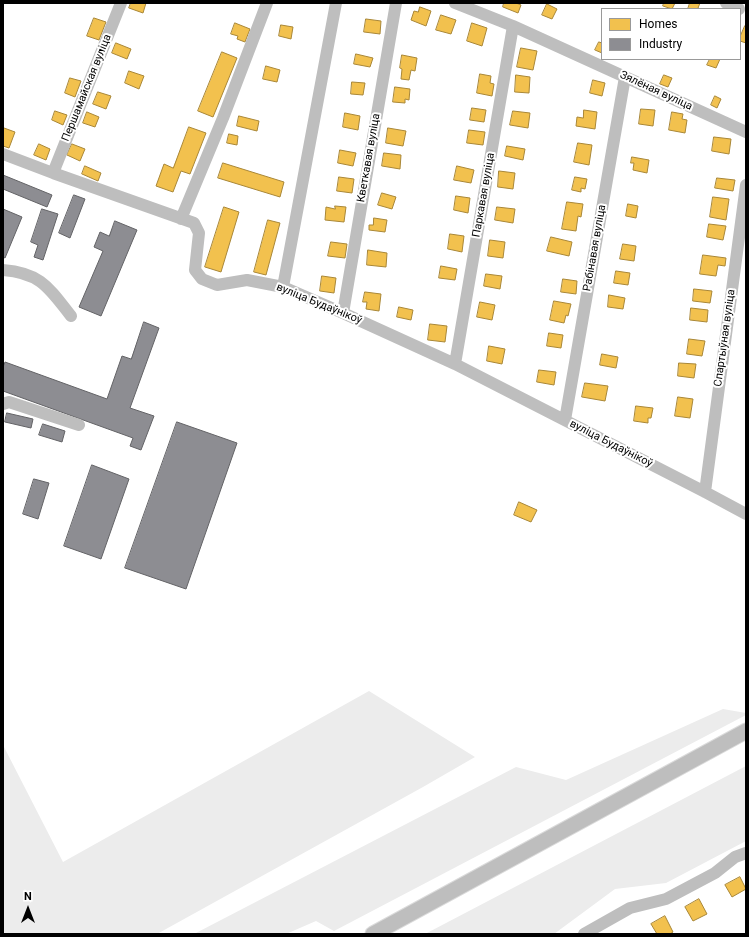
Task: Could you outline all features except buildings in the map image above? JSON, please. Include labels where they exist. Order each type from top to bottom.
[{"type":"main road","points":[[373,934],[746,731]]},
{"type":"street","name":"Першамайская вуліца","points":[[53,173],[121,3]]},
{"type":"street","points":[[180,219],[223,118],[267,3]]},
{"type":"street","points":[[283,287],[336,3]]},
{"type":"street","name":"Кветкавая вуліца","points":[[343,313],[396,3]]},
{"type":"street","name":"Зялёная вуліца","points":[[455,3],[513,26],[746,132]]},
{"type":"street","points":[[726,3],[737,8]]},
{"type":"street","name":"Паркавая вуліца","points":[[455,364],[513,26]]},
{"type":"street","name":"Рабінавая вуліца","points":[[565,420],[625,77]]},
{"type":"street","name":"вуліца Будаўнікоў","points":[[3,154],[194,224],[198,233],[195,270],[202,279],[217,285],[247,280],[283,287],[455,364],[746,514]]},
{"type":"street","name":"Спартыўная вуліца","points":[[705,492],[746,185]]},
{"type":"street","points":[[3,270],[15,271],[39,279],[48,287],[71,316]]},
{"type":"street","points":[[3,404],[9,402],[80,425]]},
{"type":"street","points":[[584,934],[630,908],[666,899],[715,873],[735,857],[746,853]]},
{"type":"shaded area","points":[[369,691],[475,757],[157,934],[3,934],[3,745],[63,862]]},
{"type":"shaded area","points":[[723,709],[746,713],[746,715],[334,931],[316,921],[286,934],[194,934],[516,767],[566,780]]},
{"type":"shaded area","points":[[746,766],[746,841],[666,883],[615,889],[554,934],[425,934]]}]
